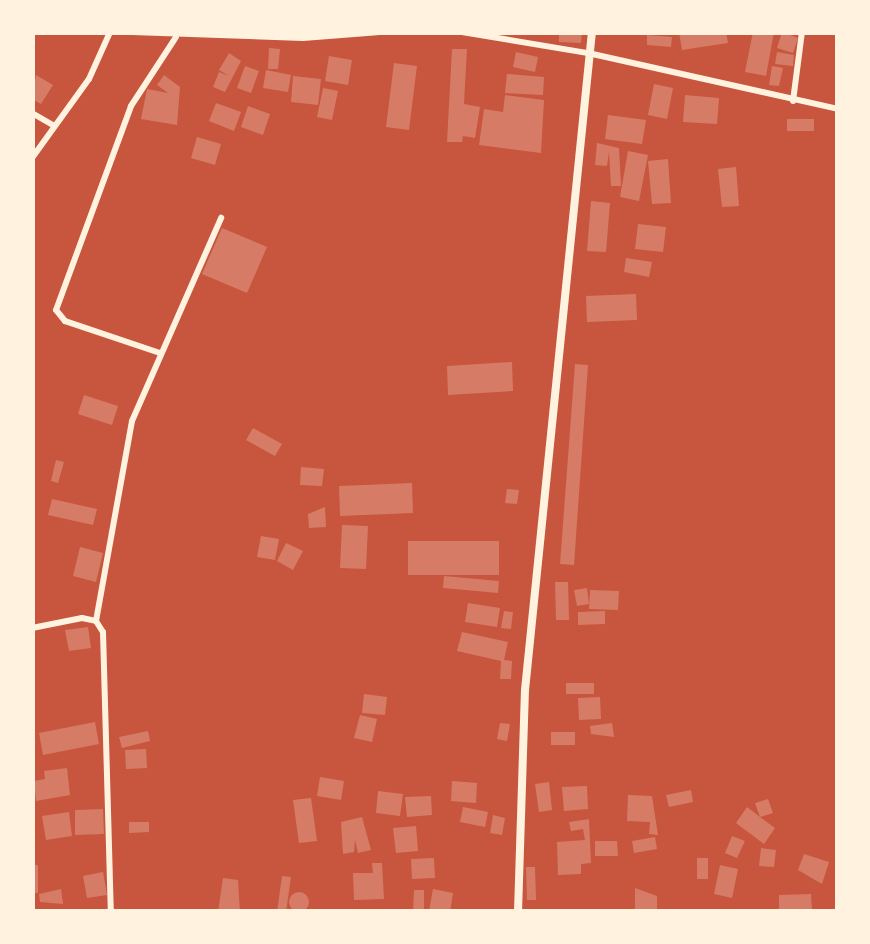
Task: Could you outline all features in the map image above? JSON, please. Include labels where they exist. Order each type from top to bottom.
[{"type":"street","points":[[32,158],[89,79],[110,32]]},
{"type":"street","points":[[132,32],[176,37],[380,32]]},
{"type":"street","points":[[462,32],[588,53],[838,110]]},
{"type":"street","points":[[518,912],[524,690],[592,32]]},
{"type":"street","points":[[793,101],[802,32]]},
{"type":"street","points":[[160,353],[65,321],[56,310],[131,106],[176,37]]},
{"type":"street","points":[[32,114],[53,125]]},
{"type":"street","points":[[111,912],[107,658],[96,621],[132,421],[221,218]]},
{"type":"street","points":[[32,628],[96,621]]},
{"type":"building","points":[[559,32],[582,32],[581,43],[559,42]]},
{"type":"building","points":[[679,32],[726,32],[728,43],[682,50]]},
{"type":"building","points":[[753,32],[774,32],[766,76],[745,72]]},
{"type":"building","points":[[782,32],[798,38],[793,53],[777,48]]},
{"type":"building","points":[[647,35],[672,37],[671,47],[647,45]]},
{"type":"building","points":[[269,48],[280,49],[278,69],[268,69]]},
{"type":"building","points":[[452,49],[467,49],[464,104],[480,107],[475,138],[463,136],[462,142],[447,142]]},
{"type":"building","points":[[516,52],[538,57],[535,72],[513,67]]},
{"type":"building","points":[[777,52],[794,55],[793,66],[775,64]]},
{"type":"building","points":[[229,53],[241,61],[225,92],[213,87],[219,72],[229,76],[219,70]]},
{"type":"building","points":[[329,56],[352,60],[348,85],[325,81]]},
{"type":"building","points":[[394,63],[417,66],[409,130],[386,127]]},
{"type":"building","points":[[245,66],[259,71],[251,93],[237,88]]},
{"type":"building","points":[[772,66],[783,68],[779,86],[769,85]]},
{"type":"building","points":[[266,70],[291,75],[288,92],[263,88]]},
{"type":"building","points":[[507,74],[544,77],[543,95],[505,93]]},
{"type":"building","points":[[36,75],[53,85],[41,104],[32,99]]},
{"type":"building","points":[[164,75],[180,87],[177,125],[141,119],[147,89],[168,93],[157,85]]},
{"type":"building","points":[[293,76],[321,79],[318,105],[291,102]]},
{"type":"building","points":[[654,84],[673,88],[667,119],[648,115]]},
{"type":"building","points":[[323,88],[338,91],[332,120],[317,117]]},
{"type":"building","points":[[505,95],[544,100],[541,153],[479,145],[484,109],[503,112]]},
{"type":"building","points":[[685,95],[719,98],[717,124],[683,122]]},
{"type":"building","points":[[216,103],[241,112],[234,131],[209,121]]},
{"type":"building","points":[[248,106],[270,114],[263,135],[241,127]]},
{"type":"building","points":[[608,115],[646,120],[642,144],[605,139]]},
{"type":"building","points":[[787,119],[814,119],[814,131],[787,131]]},
{"type":"building","points":[[197,137],[221,144],[215,165],[191,158]]},
{"type":"building","points":[[597,143],[619,148],[621,186],[611,186],[609,152],[607,166],[595,165]]},
{"type":"building","points":[[628,151],[648,155],[639,201],[620,197]]},
{"type":"building","points":[[668,159],[671,203],[652,204],[648,161]]},
{"type":"building","points":[[736,167],[739,206],[722,207],[718,169]]},
{"type":"building","points":[[591,201],[610,203],[606,252],[587,251]]},
{"type":"building","points":[[638,224],[666,227],[663,252],[635,249]]},
{"type":"building","points":[[222,228],[267,247],[247,293],[202,274]]},
{"type":"building","points":[[626,258],[652,262],[649,277],[624,272]]},
{"type":"building","points":[[636,294],[637,320],[587,322],[586,296]]},
{"type":"building","points":[[512,362],[513,391],[448,395],[447,366]]},
{"type":"building","points":[[575,364],[588,365],[574,565],[560,564]]},
{"type":"building","points":[[84,395],[118,406],[112,425],[78,414]]},
{"type":"building","points":[[253,428],[282,444],[275,456],[246,440]]},
{"type":"building","points":[[56,460],[64,462],[58,483],[51,481]]},
{"type":"building","points":[[301,467],[324,469],[322,486],[300,485]]},
{"type":"building","points":[[412,483],[413,513],[340,516],[339,486]]},
{"type":"building","points":[[507,489],[519,490],[517,504],[505,503]]},
{"type":"building","points":[[52,499],[97,509],[93,525],[48,515]]},
{"type":"building","points":[[325,507],[326,527],[309,528],[308,514]]},
{"type":"building","points":[[342,525],[368,526],[366,569],[340,568]]},
{"type":"building","points":[[261,536],[279,539],[275,560],[257,557]]},
{"type":"building","points":[[408,541],[499,541],[499,575],[408,575]]},
{"type":"building","points":[[286,543],[303,551],[293,570],[277,561]]},
{"type":"building","points":[[80,547],[103,553],[96,582],[73,576]]},
{"type":"building","points":[[444,576],[499,581],[498,593],[443,588]]},
{"type":"building","points":[[555,582],[568,582],[569,620],[556,620]]},
{"type":"building","points":[[587,588],[589,604],[577,606],[574,590]]},
{"type":"building","points":[[590,590],[619,591],[618,610],[589,609]]},
{"type":"building","points":[[468,603],[500,608],[497,627],[465,622]]},
{"type":"building","points":[[504,611],[513,612],[511,629],[501,628]]},
{"type":"building","points":[[605,611],[605,624],[578,625],[578,612]]},
{"type":"building","points":[[88,627],[91,648],[69,651],[65,630]]},
{"type":"building","points":[[462,632],[508,642],[504,660],[512,661],[511,679],[500,679],[501,661],[457,651]]},
{"type":"building","points":[[566,683],[594,683],[594,694],[566,694]]},
{"type":"building","points":[[364,694],[387,697],[385,715],[362,713]]},
{"type":"building","points":[[600,697],[601,719],[579,720],[578,698]]},
{"type":"building","points":[[360,715],[377,719],[372,742],[354,738]]},
{"type":"building","points":[[95,722],[99,744],[43,755],[39,733]]},
{"type":"building","points":[[500,723],[510,724],[507,741],[497,739]]},
{"type":"building","points":[[612,723],[614,737],[591,734],[590,726]]},
{"type":"building","points":[[148,731],[150,741],[122,748],[119,737]]},
{"type":"building","points":[[551,732],[575,732],[575,745],[551,745]]},
{"type":"building","points":[[146,749],[147,768],[126,769],[125,750]]},
{"type":"building","points":[[67,768],[70,795],[36,801],[34,781],[45,779],[44,771]]},
{"type":"building","points":[[320,777],[344,781],[341,800],[317,796]]},
{"type":"building","points":[[452,781],[477,783],[476,803],[451,801]]},
{"type":"building","points":[[549,782],[552,810],[539,812],[535,784]]},
{"type":"building","points":[[587,786],[588,809],[564,811],[562,787]]},
{"type":"building","points":[[691,790],[693,802],[669,807],[666,795]]},
{"type":"building","points":[[378,791],[403,794],[400,816],[376,813]]},
{"type":"building","points":[[628,795],[652,796],[658,835],[649,834],[650,822],[627,821]]},
{"type":"building","points":[[431,796],[432,815],[407,817],[405,797]]},
{"type":"building","points":[[311,798],[317,841],[299,843],[293,800]]},
{"type":"building","points":[[768,799],[773,813],[760,817],[755,803]]},
{"type":"building","points":[[463,807],[488,812],[485,827],[460,822]]},
{"type":"building","points":[[747,807],[775,828],[764,844],[736,823]]},
{"type":"building","points":[[103,809],[104,834],[75,835],[75,810]]},
{"type":"building","points":[[69,812],[72,836],[46,840],[42,816]]},
{"type":"building","points":[[493,815],[505,818],[502,835],[490,833]]},
{"type":"building","points":[[362,817],[371,850],[358,853],[355,840],[354,852],[343,854],[341,822]]},
{"type":"building","points":[[589,819],[591,863],[581,864],[581,874],[558,875],[557,842],[585,840],[583,829],[571,831],[569,822]]},
{"type":"building","points":[[129,822],[149,822],[149,832],[129,833]]},
{"type":"building","points":[[416,826],[418,851],[396,853],[393,828]]},
{"type":"building","points":[[732,836],[745,841],[737,858],[725,853]]},
{"type":"building","points":[[655,837],[657,849],[634,853],[632,841]]},
{"type":"building","points":[[595,841],[617,841],[618,856],[595,856]]},
{"type":"building","points":[[761,848],[776,850],[774,867],[759,866]]},
{"type":"building","points":[[804,854],[829,862],[822,884],[798,870]]},
{"type":"building","points":[[434,858],[435,878],[412,879],[411,859]]},
{"type":"building","points":[[697,858],[708,858],[708,879],[697,879]]},
{"type":"building","points":[[372,863],[382,863],[384,899],[354,900],[353,873],[373,873]]},
{"type":"building","points":[[32,865],[38,865],[38,893],[32,893]]},
{"type":"building","points":[[720,865],[738,869],[732,898],[714,894]]},
{"type":"building","points":[[526,867],[535,867],[536,900],[527,900]]},
{"type":"building","points":[[103,872],[107,895],[87,898],[83,876]]},
{"type":"building","points":[[282,876],[291,877],[286,912],[277,912]]},
{"type":"building","points":[[223,878],[238,880],[240,912],[218,912]]},
{"type":"building","points":[[635,888],[657,896],[657,912],[635,912]]},
{"type":"building","points":[[61,889],[63,904],[40,902],[39,894]]},
{"type":"building","points":[[433,889],[453,893],[450,912],[429,911]]},
{"type":"building","points":[[414,890],[424,890],[424,912],[413,912]]},
{"type":"building","points":[[299,892],[309,902],[299,912],[289,902]]},
{"type":"building","points":[[811,894],[812,910],[779,911],[779,895]]}]
